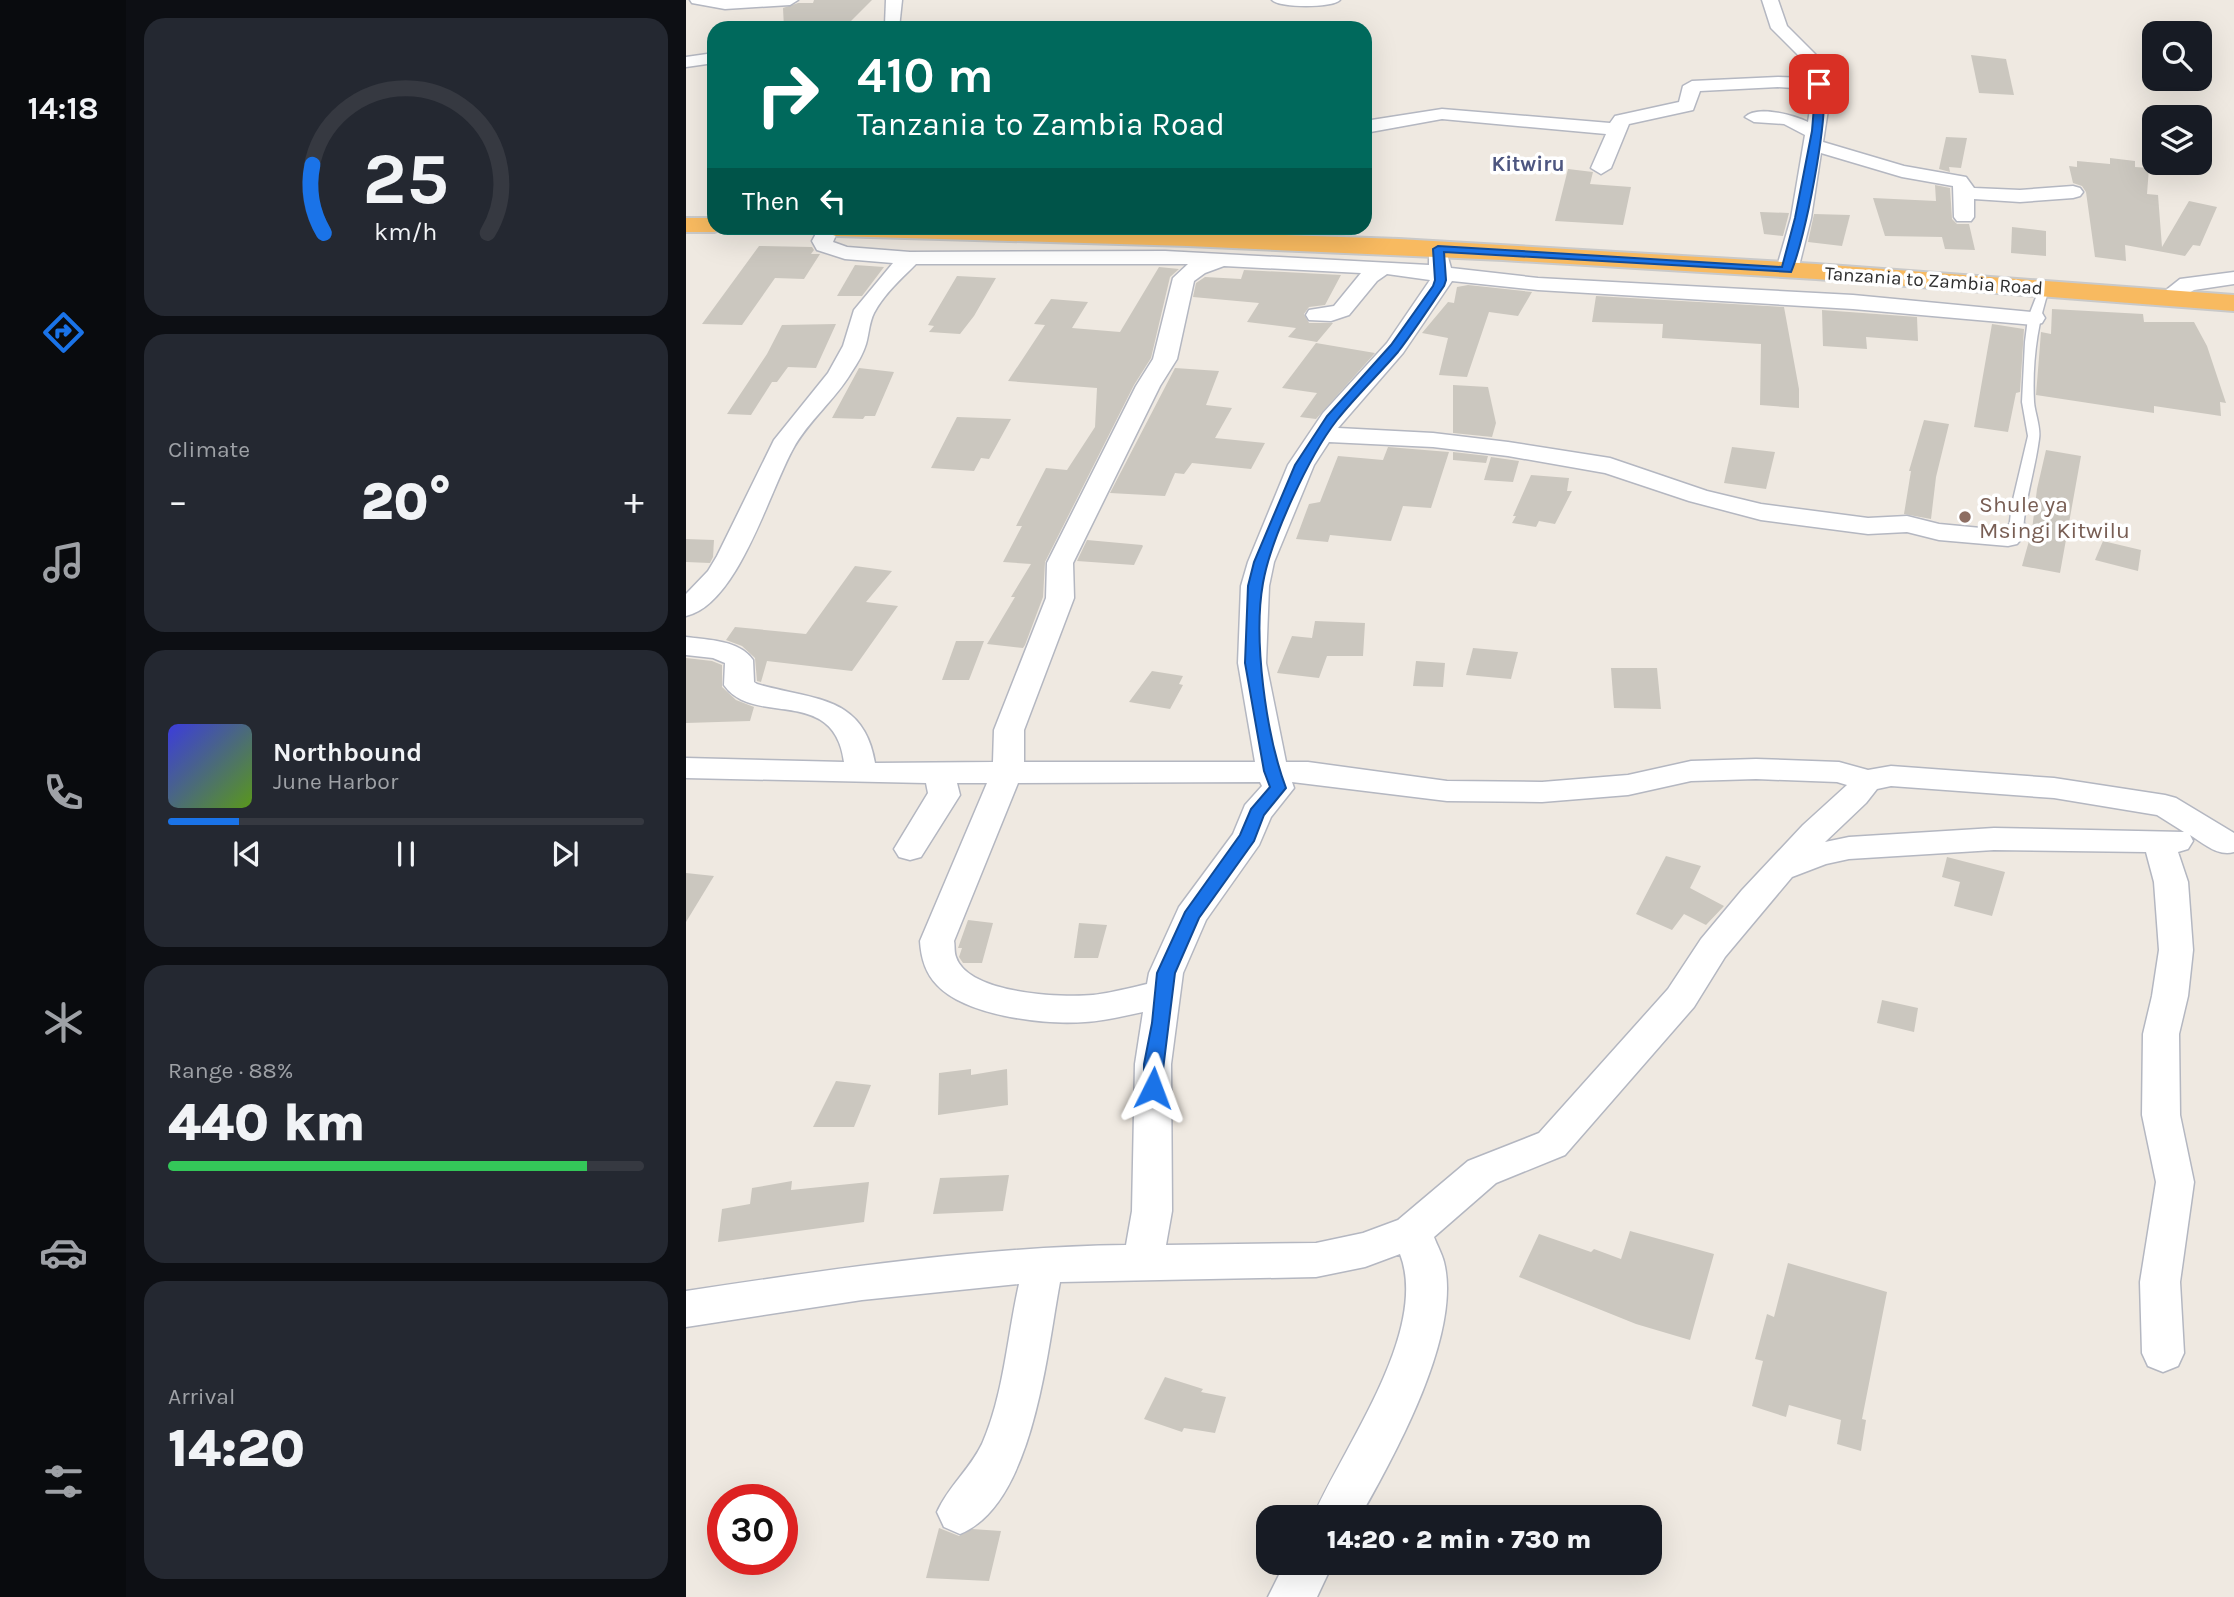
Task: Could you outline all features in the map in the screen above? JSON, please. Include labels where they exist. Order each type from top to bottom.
[{"type":"highway","points":[[686,225],[707,225]]},
{"type":"highway","name":"Tanzania to Zambia Road","points":[[1186,235],[1439,261],[1787,270],[2234,303]]},
{"type":"street","points":[[698,0],[726,4],[790,0]]},
{"type":"street","points":[[893,21],[894,0]]},
{"type":"street","points":[[1280,0],[1332,0]]},
{"type":"street","points":[[1770,0],[1779,28],[1813,61],[1821,97],[1801,218],[1787,270]]},
{"type":"street","points":[[686,62],[707,59]]},
{"type":"street","points":[[1601,168],[1619,121],[1687,106],[1691,97],[1690,88],[1694,85],[1778,82],[1819,84]]},
{"type":"street","points":[[1372,126],[1442,114],[1568,127],[1618,129]]},
{"type":"street","points":[[1754,117],[1788,119],[1815,139],[1902,171],[1952,178],[1962,183],[1964,217]]},
{"type":"street","points":[[1964,193],[2020,196],[2073,192]]},
{"type":"street","points":[[825,235],[822,241],[831,249],[866,255],[910,258],[1089,256],[1220,260],[1378,270],[1439,261],[1538,284],[1853,302],[2034,318]]},
{"type":"street","points":[[686,608],[703,595],[736,548],[745,531],[755,500],[789,432],[839,374],[854,345],[865,310],[910,258]]},
{"type":"street","points":[[1164,994],[1085,1009],[1045,1008],[978,994],[953,980],[940,963],[937,941],[998,791],[1008,773],[1009,730],[1062,594],[1060,563],[1143,396],[1165,359],[1184,278],[1197,268],[1220,260]]},
{"type":"street","points":[[1143,1262],[1152,1211],[1153,1064],[1166,973],[1191,916],[1248,837],[1256,813],[1278,788],[1272,771],[1252,663],[1255,586],[1261,562],[1301,465],[1332,418],[1395,348],[1438,286],[1439,261]]},
{"type":"street","points":[[1317,315],[1336,314],[1348,309],[1367,277],[1378,270]]},
{"type":"street","points":[[2167,298],[2188,284],[2234,278]]},
{"type":"street","points":[[1322,435],[1469,444],[1591,462],[1627,470],[1730,505],[1795,517],[1868,526],[1907,524],[1994,538],[2008,538],[2017,530]]},
{"type":"street","points":[[686,646],[721,650],[733,655],[739,660],[741,669],[738,685],[747,691],[811,706],[838,718],[849,727],[855,740],[861,773]]},
{"type":"street","points":[[686,768],[861,773],[1308,772],[1447,791],[1542,792],[1628,785],[1691,771],[1756,769],[1839,772],[1867,781],[1891,776],[1961,779],[2054,788],[2165,806],[2231,843]]},
{"type":"street","points":[[910,849],[927,822],[932,807],[944,795],[940,773]]},
{"type":"street","points":[[686,1308],[862,1282],[984,1268],[1143,1262],[1316,1260],[1365,1250],[1412,1232],[1482,1172],[1552,1144],[1681,998],[1713,948],[1780,869],[1867,781]]},
{"type":"street","points":[[1780,869],[1819,854],[1849,848],[1994,839],[2231,843]]},
{"type":"street","points":[[2159,841],[2171,882],[2176,950],[2170,996],[2161,1034],[2161,1115],[2175,1182],[2160,1282],[2163,1353]]},
{"type":"street","points":[[1343,1505],[1376,1446],[1409,1371],[1421,1321],[1424,1288],[1421,1246],[1412,1232]]},
{"type":"street","points":[[960,1512],[976,1497],[1009,1437],[1042,1265]]},
{"type":"street","points":[[1290,1597],[1303,1575]]},
{"type":"lane","points":[[2017,530],[2018,504],[2034,436],[2028,402],[2034,318],[2044,289]]},
{"type":"building","points":[[814,0],[872,0],[851,21],[784,21],[783,8],[798,3],[813,3]]},
{"type":"building","points":[[1971,55],[2006,59],[2014,95],[1979,93]]},
{"type":"building","points":[[1946,137],[1967,138],[1961,168],[1949,167],[1950,172],[1939,169]]},
{"type":"building","points":[[2110,158],[2135,161],[2135,167],[2142,168],[2142,175],[2148,175],[2147,194],[2158,195],[2162,247],[2189,201],[2217,207],[2200,246],[2193,245],[2185,256],[2125,245],[2126,261],[2095,257],[2086,192],[2082,186],[2073,183],[2069,166],[2077,167],[2077,161],[2110,164]]},
{"type":"building","points":[[1568,169],[1593,172],[1590,184],[1631,187],[1623,225],[1555,221]]},
{"type":"building","points":[[1935,185],[1950,188],[1952,219],[1957,224],[1969,224],[1975,250],[1945,249],[1942,237],[1885,236],[1873,198],[1936,201]]},
{"type":"building","points":[[1760,212],[1789,213],[1783,236],[1764,234]]},
{"type":"building","points":[[1814,214],[1850,215],[1842,246],[1808,242]]},
{"type":"building","points":[[2012,227],[2046,231],[2046,256],[2011,253]]},
{"type":"building","points":[[759,246],[812,247],[814,250],[811,254],[820,254],[804,279],[775,278],[742,325],[702,324]]},
{"type":"building","points":[[855,265],[884,267],[862,296],[837,296]]},
{"type":"building","points":[[1159,267],[1179,269],[1170,277],[1151,358],[1134,385],[1045,562],[1043,597],[1025,645],[1023,648],[987,644],[1031,564],[1003,562],[1022,526],[1016,526],[1046,468],[1067,470],[1095,427],[1097,388],[1008,381],[1045,325],[1034,324],[1051,299],[1088,302],[1072,328],[1120,332]]},
{"type":"building","points":[[1244,270],[1341,275],[1325,305],[1309,307],[1304,314],[1309,323],[1333,323],[1317,342],[1288,337],[1296,328],[1247,322],[1259,303],[1193,297],[1196,283],[1205,277],[1241,279]]},
{"type":"building","points":[[957,276],[996,278],[960,334],[929,332],[934,326],[928,325]]},
{"type":"building","points":[[1468,285],[1532,292],[1518,316],[1489,312],[1467,377],[1439,375],[1448,338],[1422,333],[1448,302],[1454,303],[1457,287]]},
{"type":"building","points":[[1596,296],[1784,307],[1799,389],[1799,408],[1760,405],[1761,344],[1662,338],[1663,324],[1592,322]]},
{"type":"building","points":[[2052,309],[2143,314],[2144,322],[2194,322],[2207,346],[2226,403],[2220,402],[2221,416],[2154,406],[2154,413],[2036,395],[2041,332],[2051,334]]},
{"type":"building","points":[[1822,310],[1917,317],[1918,341],[1866,337],[1867,349],[1823,346]]},
{"type":"building","points":[[836,324],[816,368],[788,367],[777,382],[772,382],[751,415],[727,414],[767,354],[782,325]]},
{"type":"building","points":[[1992,324],[2024,329],[2020,392],[2016,393],[2008,432],[1974,427]]},
{"type":"building","points":[[1316,343],[1375,353],[1316,419],[1300,417],[1317,393],[1282,388]]},
{"type":"building","points":[[859,368],[894,372],[875,416],[865,416],[863,419],[832,418]]},
{"type":"building","points":[[1175,368],[1219,371],[1206,405],[1232,408],[1215,438],[1265,443],[1251,469],[1192,463],[1184,474],[1175,473],[1165,496],[1110,493]]},
{"type":"building","points":[[1453,385],[1488,387],[1496,423],[1492,437],[1453,433]]},
{"type":"building","points":[[957,417],[1011,419],[989,459],[981,458],[974,471],[931,468]]},
{"type":"building","points":[[1924,420],[1949,424],[1936,477],[1931,519],[1904,514],[1909,471]]},
{"type":"building","points":[[1388,447],[1449,452],[1431,508],[1403,506],[1391,541],[1330,535],[1328,542],[1296,539],[1309,504],[1320,502],[1338,456],[1383,460]]},
{"type":"building","points":[[1732,447],[1775,452],[1766,489],[1724,483]]},
{"type":"building","points":[[2046,450],[2081,456],[2060,573],[2022,566],[2032,530],[2037,489]]},
{"type":"building","points":[[1453,452],[1488,456],[1486,463],[1453,460]]},
{"type":"building","points":[[1491,457],[1519,461],[1513,482],[1484,480]]},
{"type":"building","points":[[1531,475],[1569,478],[1567,491],[1572,491],[1555,524],[1539,521],[1536,527],[1512,523]]},
{"type":"building","points":[[686,539],[714,540],[710,563],[686,562]]},
{"type":"building","points":[[1087,540],[1143,546],[1134,565],[1077,561]]},
{"type":"building","points":[[2103,541],[2141,550],[2138,571],[2095,560]]},
{"type":"building","points":[[855,566],[892,571],[866,602],[898,606],[852,671],[767,661],[761,682],[757,681],[755,658],[742,646],[726,640],[735,627],[806,634]]},
{"type":"building","points":[[1315,621],[1365,623],[1363,656],[1327,656],[1319,678],[1277,673],[1292,636],[1312,638]]},
{"type":"building","points":[[956,641],[984,641],[969,680],[942,680]]},
{"type":"building","points":[[1473,648],[1518,652],[1511,679],[1466,675]]},
{"type":"building","points":[[686,658],[722,665],[722,687],[736,700],[754,707],[750,721],[686,723]]},
{"type":"building","points":[[1416,661],[1445,663],[1443,687],[1413,686]]},
{"type":"building","points":[[1611,668],[1657,668],[1661,709],[1614,708]]},
{"type":"building","points":[[1152,671],[1183,676],[1179,684],[1183,685],[1170,709],[1129,702]]},
{"type":"building","points":[[1666,856],[1701,866],[1690,888],[1724,906],[1706,925],[1684,914],[1672,930],[1636,914]]},
{"type":"building","points":[[1947,857],[2005,872],[1992,916],[1954,906],[1960,882],[1942,877]]},
{"type":"building","points":[[686,873],[714,876],[686,922]]},
{"type":"building","points":[[968,920],[993,923],[982,963],[963,963],[959,957],[962,948],[958,948]]},
{"type":"building","points":[[1079,923],[1107,925],[1098,958],[1074,958]]},
{"type":"building","points":[[1882,1000],[1918,1008],[1914,1032],[1877,1023]]},
{"type":"building","points":[[971,1069],[971,1075],[1007,1069],[1008,1105],[938,1115],[939,1073]]},
{"type":"building","points":[[836,1081],[871,1085],[854,1127],[813,1127]]},
{"type":"building","points":[[1009,1175],[1003,1211],[933,1214],[940,1178]]},
{"type":"building","points":[[792,1181],[791,1190],[869,1182],[864,1222],[718,1242],[722,1209],[750,1204],[752,1188]]},
{"type":"building","points":[[1630,1231],[1714,1254],[1690,1340],[1636,1324],[1519,1277],[1539,1234],[1621,1259]]},
{"type":"building","points":[[1788,1263],[1887,1292],[1862,1419],[1866,1420],[1861,1451],[1837,1444],[1841,1420],[1789,1405],[1786,1417],[1752,1406],[1763,1361],[1755,1359],[1767,1314],[1774,1317]]},
{"type":"building","points":[[1165,1377],[1203,1389],[1201,1392],[1226,1397],[1215,1433],[1184,1428],[1182,1432],[1144,1419]]},
{"type":"building","points":[[939,1528],[959,1536],[972,1529],[1001,1531],[989,1581],[926,1578]]},
{"type":"place","name":"Shule ya Msingi Kitwilu","points":[[1965,517]]},
{"type":"district","name":"Kitwiru","points":[[1528,164]]},
{"type":"route","points":[[1153,1088],[1153,1064],[1161,1023],[1166,973],[1191,916],[1248,837],[1256,813],[1278,788],[1272,771],[1252,663],[1255,586],[1269,538],[1301,465],[1332,418],[1395,348],[1438,286],[1441,280],[1438,249],[1787,270],[1792,242],[1801,218],[1817,131],[1821,97],[1819,84]]}]
